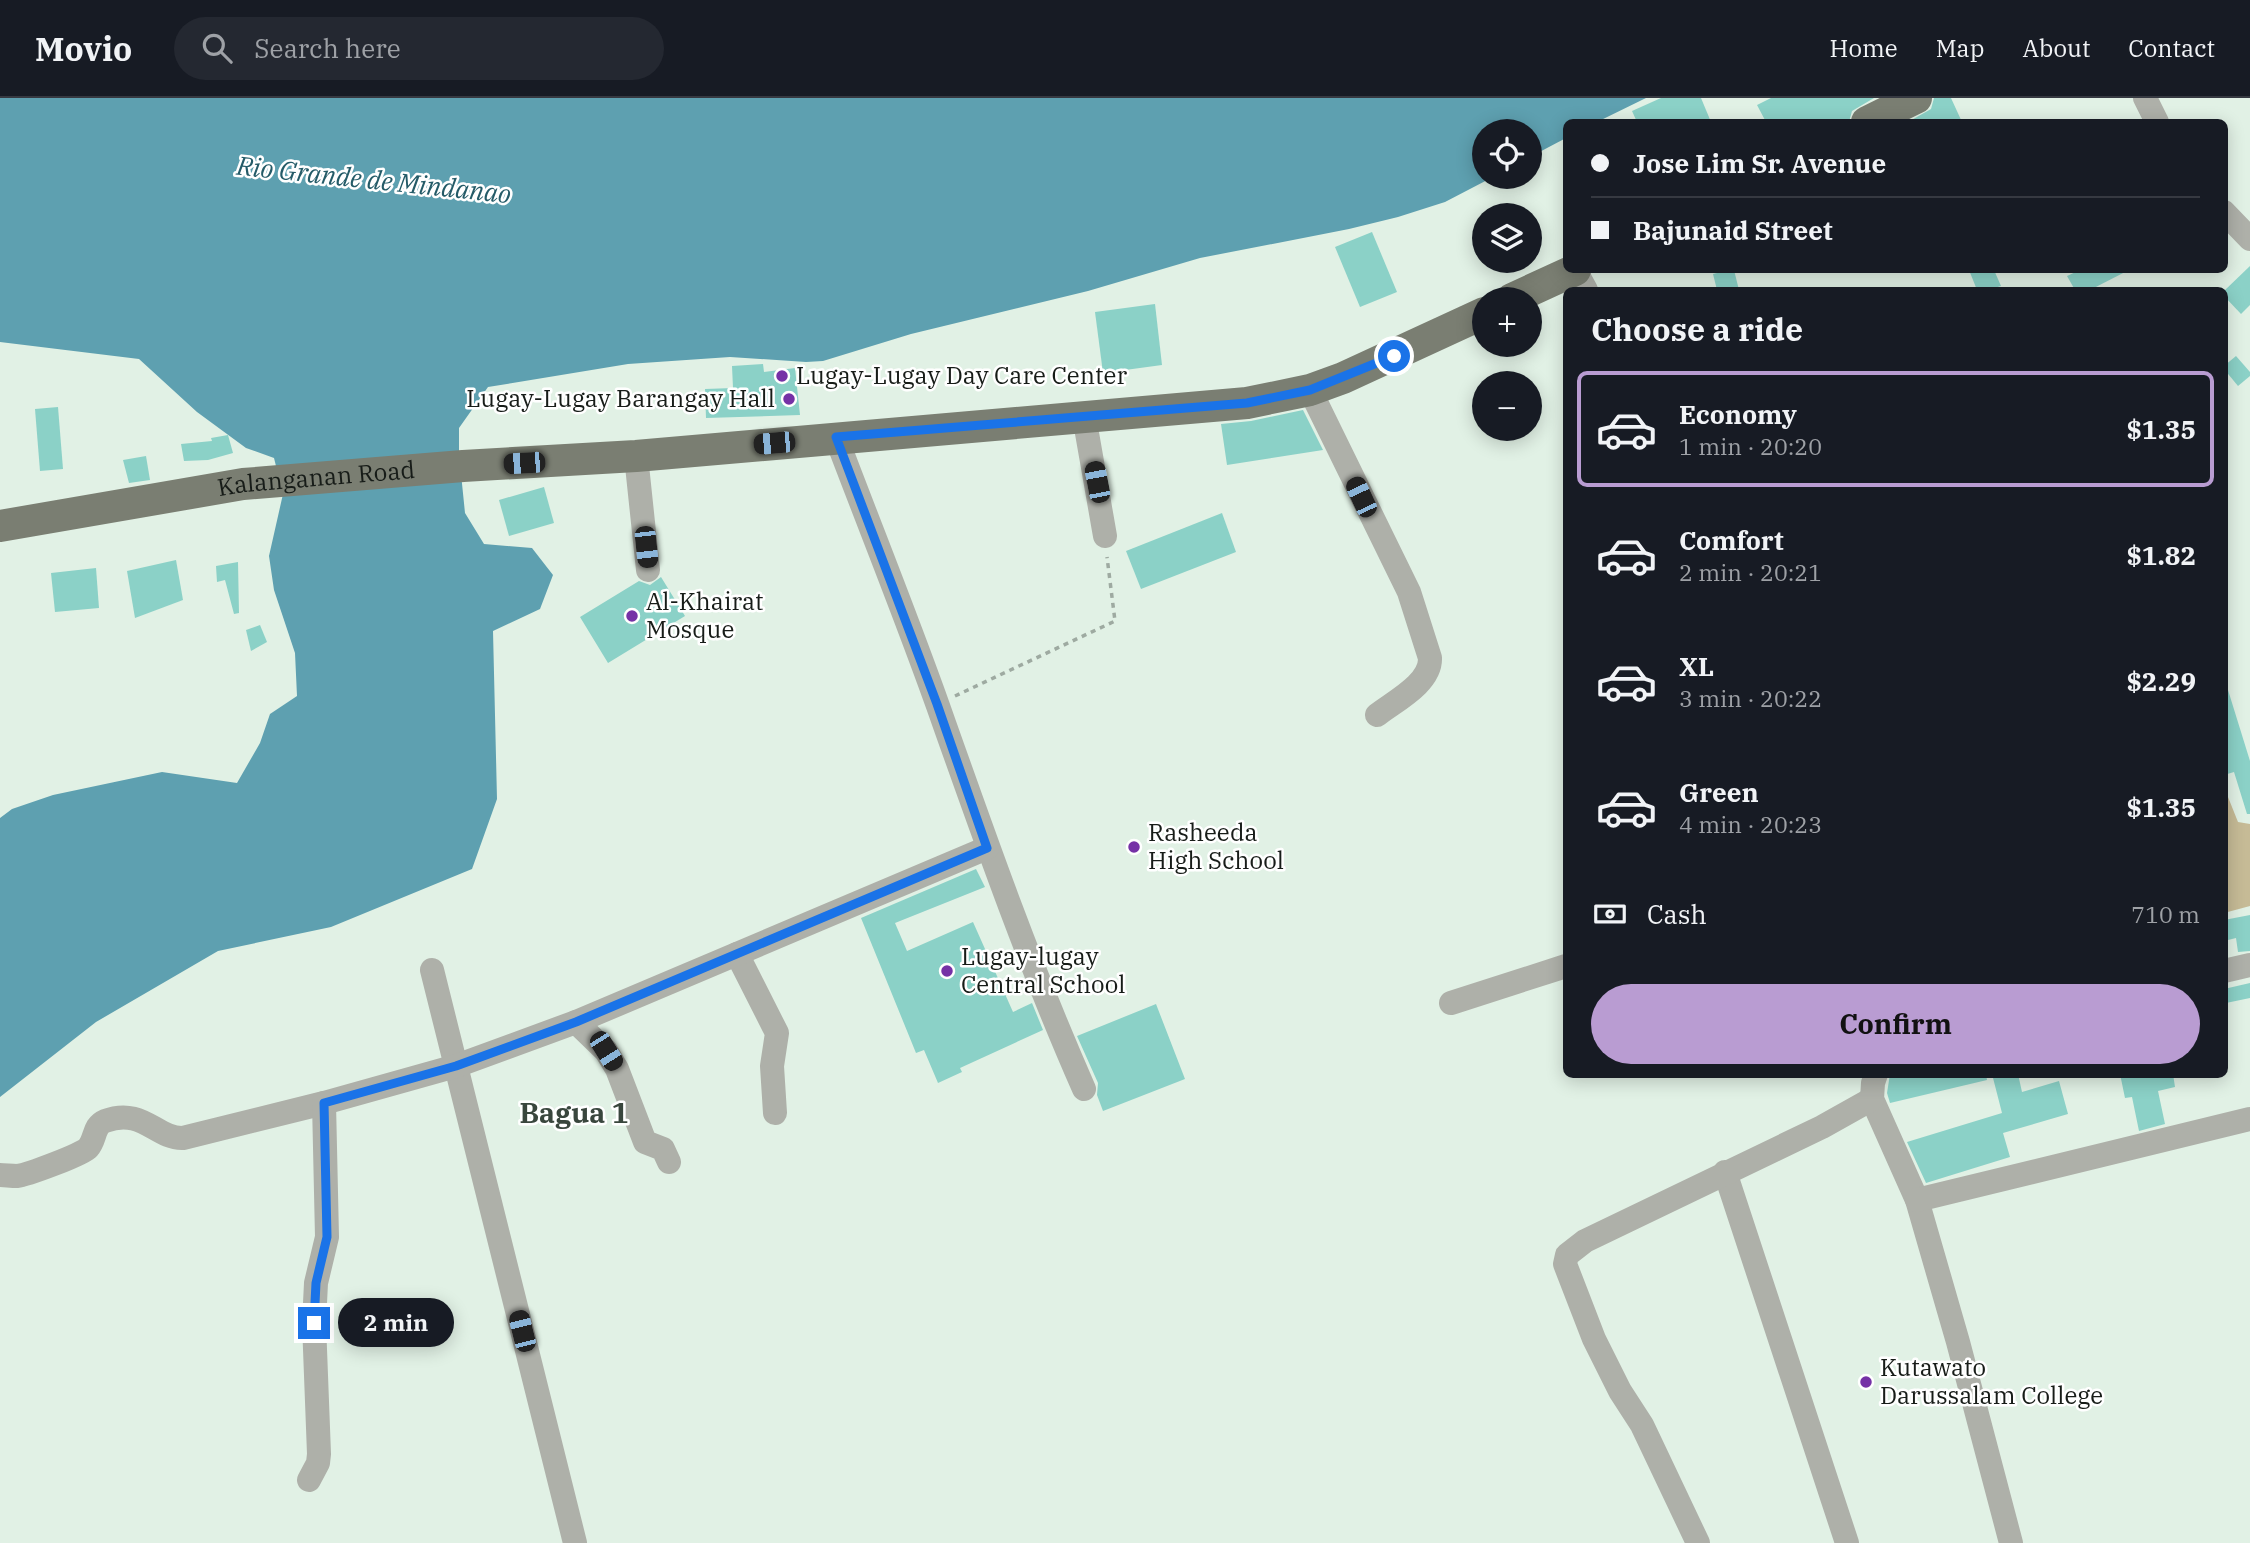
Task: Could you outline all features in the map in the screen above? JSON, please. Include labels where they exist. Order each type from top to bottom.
[{"type":"main road","points":[[1873,119],[1916,98]]},
{"type":"main road","points":[[1538,287],[1568,273]]},
{"type":"main road","name":"Kalanganan Road","points":[[0,526],[243,484],[463,466],[636,456],[1247,403],[1310,390],[1373,366],[1472,319]]},
{"type":"street","points":[[2145,98],[2156,119]]},
{"type":"street","points":[[2228,216],[2250,239]]},
{"type":"street","points":[[1310,390],[1409,592],[1430,658],[1426,676],[1377,715]]},
{"type":"street","points":[[1084,416],[1105,536]]},
{"type":"street","points":[[836,437],[937,704],[1042,995],[1084,1089]]},
{"type":"street","points":[[636,456],[648,570]]},
{"type":"street","points":[[0,1175],[17,1176],[80,1154],[90,1146],[97,1127],[106,1121],[139,1119],[173,1138],[183,1138],[324,1103],[456,1066],[576,1022],[987,848]]},
{"type":"street","points":[[737,954],[777,1034],[772,1066],[775,1113]]},
{"type":"street","points":[[2228,970],[2250,965]]},
{"type":"street","points":[[1451,1003],[1563,966]]},
{"type":"street","points":[[432,970],[575,1543]]},
{"type":"street","points":[[576,1022],[606,1051],[617,1069],[645,1142],[663,1149],[669,1162]]},
{"type":"street","points":[[1875,1078],[1872,1099],[1917,1200],[2011,1543]]},
{"type":"street","points":[[1698,1543],[1642,1425],[1620,1391],[1594,1339],[1565,1259],[1569,1252],[1585,1241],[1822,1127],[1872,1099]]},
{"type":"street","points":[[309,1480],[318,1463],[319,1454],[314,1323],[316,1283],[327,1237],[324,1103]]},
{"type":"street","points":[[1917,1200],[2250,1119]]},
{"type":"street","points":[[1725,1172],[1847,1543]]},
{"type":"path","points":[[937,704],[1115,621],[1105,536]]},
{"type":"shaded area","points":[[2228,797],[2238,822],[2250,824],[2250,906],[2228,912]]},
{"type":"water","name":"Rio Grande de Mindanao","points":[[0,98],[1646,98],[1603,119],[1563,119],[1563,140],[1542,151],[1542,119],[1472,119],[1472,188],[1445,202],[1349,229],[1200,258],[1088,291],[911,334],[823,361],[730,357],[628,364],[488,387],[459,428],[465,513],[484,544],[532,548],[553,575],[540,609],[493,631],[497,799],[472,869],[331,927],[218,951],[96,1022],[0,1097],[0,818],[12,809],[53,795],[162,772],[237,783],[260,743],[270,714],[297,696],[295,653],[274,590],[269,556],[283,494],[274,458],[246,448],[197,412],[139,359],[0,342]]},
{"type":"building","points":[[1661,98],[1701,98],[1710,119],[1636,119],[1632,111]]},
{"type":"building","points":[[1771,98],[1874,98],[1852,111],[1850,119],[1764,119],[1757,105]]},
{"type":"building","points":[[1934,98],[1951,98],[1961,119],[1913,119],[1931,109]]},
{"type":"building","points":[[1372,232],[1397,292],[1360,307],[1335,247]]},
{"type":"building","points":[[2250,266],[2250,305],[2241,314],[2228,300],[2228,287]]},
{"type":"building","points":[[1735,273],[1738,287],[1716,287],[1713,274]]},
{"type":"building","points":[[1970,273],[1995,273],[2001,286],[1998,287],[1976,287]]},
{"type":"building","points":[[2074,273],[2123,273],[2096,287],[2073,287],[2067,276]]},
{"type":"building","points":[[1155,304],[1162,365],[1103,373],[1095,312]]},
{"type":"building","points":[[2236,356],[2250,372],[2250,376],[2238,386],[2228,374],[2228,363]]},
{"type":"building","points":[[763,364],[764,372],[795,368],[800,415],[706,418],[705,389],[733,388],[732,366]]},
{"type":"building","points":[[58,407],[63,469],[40,471],[35,409]]},
{"type":"building","points":[[1303,410],[1323,450],[1227,465],[1221,424]]},
{"type":"building","points":[[228,435],[233,453],[208,460],[184,461],[181,444],[212,441],[211,438]]},
{"type":"building","points":[[146,456],[150,480],[129,483],[123,460]]},
{"type":"building","points":[[544,487],[554,523],[509,536],[499,500]]},
{"type":"building","points":[[1222,513],[1236,552],[1141,589],[1126,551]]},
{"type":"building","points":[[176,560],[183,600],[135,618],[127,571]]},
{"type":"building","points":[[238,562],[239,613],[234,614],[225,580],[217,582],[216,566]]},
{"type":"building","points":[[96,568],[99,608],[55,612],[51,573]]},
{"type":"building","name":"Al-Khairat Mosque","points":[[661,577],[685,616],[608,663],[580,617],[639,581],[650,585]]},
{"type":"building","points":[[260,625],[267,642],[251,651],[246,630]]},
{"type":"building","points":[[2228,690],[2250,761],[2250,814],[2247,814],[2234,772],[2228,774]]},
{"type":"building","points":[[976,869],[985,887],[895,923],[907,951],[973,922],[1013,1012],[1032,1003],[1043,1030],[960,1068],[962,1072],[938,1083],[924,1050],[916,1053],[861,918]]},
{"type":"building","points":[[2250,915],[2250,951],[2238,952],[2236,938],[2228,940],[2228,919]]},
{"type":"building","points":[[2250,983],[2250,998],[2228,1003],[2228,988]]},
{"type":"building","points":[[1156,1004],[1185,1079],[1103,1111],[1097,1095],[1098,1083],[1077,1036]]},
{"type":"building","points":[[1889,1078],[1987,1080],[1890,1103],[1887,1093]]},
{"type":"building","points":[[1993,1078],[2019,1078],[2022,1092],[2059,1081],[2068,1114],[2003,1133],[2010,1157],[1926,1183],[1907,1142],[2002,1113]]},
{"type":"building","points":[[2121,1078],[2174,1078],[2175,1087],[2158,1091],[2165,1124],[2139,1131],[2132,1097],[2125,1098]]},
{"type":"place","name":"Lugay-Lugay Day Care Center","points":[[782,376]]},
{"type":"place","name":"Lugay-Lugay Barangay Hall","points":[[789,399]]},
{"type":"place","name":"Al-Khairat Mosque","points":[[632,616]]},
{"type":"place","name":"Rasheeda High School","points":[[1134,847]]},
{"type":"place","name":"Lugay-lugay Central School","points":[[947,971]]},
{"type":"place","name":"Kutawato Darussalam College","points":[[1866,1382]]},
{"type":"district","name":"Bagua 1","points":[[574,1113]]},
{"type":"route","points":[[314,1323],[316,1283],[327,1237],[324,1103],[456,1066],[576,1022],[987,848],[937,704],[836,437],[1247,403],[1310,390],[1394,356]]}]
